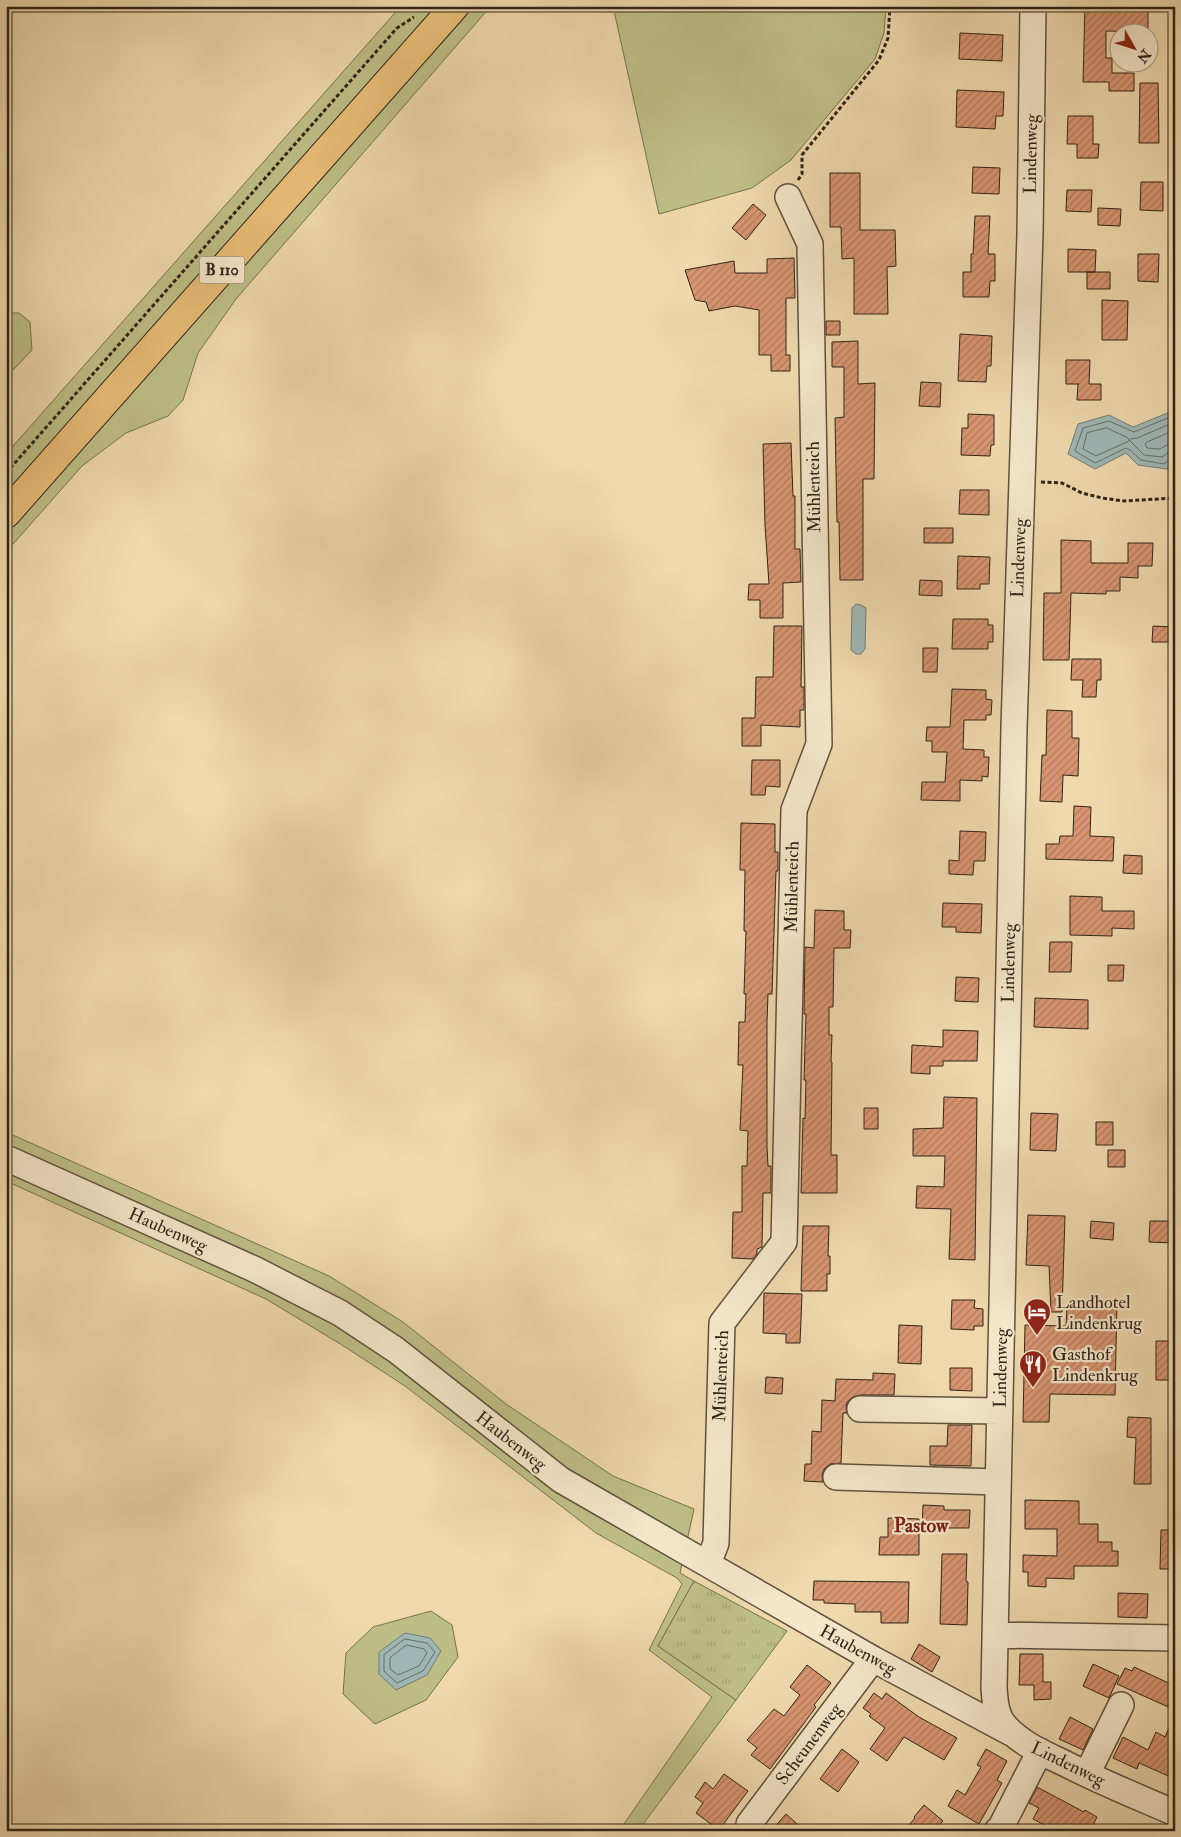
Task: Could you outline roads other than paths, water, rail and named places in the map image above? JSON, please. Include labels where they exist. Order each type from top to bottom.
[{"type":"main road","name":"B 110","points":[[6,514],[427,21],[455,6]]},
{"type":"street","name":"Lindenweg","points":[[1033,6],[1030,234],[1014,728],[995,1707],[1001,1720],[1013,1734],[1040,1751],[1175,1814]]},
{"type":"street","name":"Mühlenteich","points":[[708,1564],[716,1543],[722,1322],[784,1242],[794,810],[819,744],[810,244],[788,197]]},
{"type":"street","name":"Haubenweg","points":[[6,1158],[254,1269],[340,1314],[396,1350],[561,1480],[873,1659],[1013,1734]]},
{"type":"street","points":[[860,1409],[1000,1411]]},
{"type":"street","points":[[836,1477],[998,1482]]},
{"type":"street","points":[[995,1635],[1175,1638]]},
{"type":"street","name":"Scheunenweg","points":[[750,1831],[749,1824],[873,1659]]},
{"type":"street","points":[[1087,1774],[1121,1705]]},
{"type":"street","points":[[997,1831],[1001,1827],[1040,1751]]},
{"type":"water","points":[[1175,410],[1175,461],[1167,469],[1138,465],[1126,453],[1095,469],[1068,454],[1078,424],[1109,415],[1133,427]]},
{"type":"water","points":[[856,604],[866,608],[865,649],[861,654],[856,654],[851,650],[852,608]]},
{"type":"water","points":[[405,1633],[430,1638],[441,1651],[427,1675],[396,1690],[379,1674],[379,1652]]},
{"type":"place","name":"Landhotel Lindenkrug","points":[[1037,1336]]},
{"type":"place","name":"Gasthof Lindenkrug","points":[[1033,1388]]},
{"type":"district","name":"Pastow","points":[[921,1525]]}]
